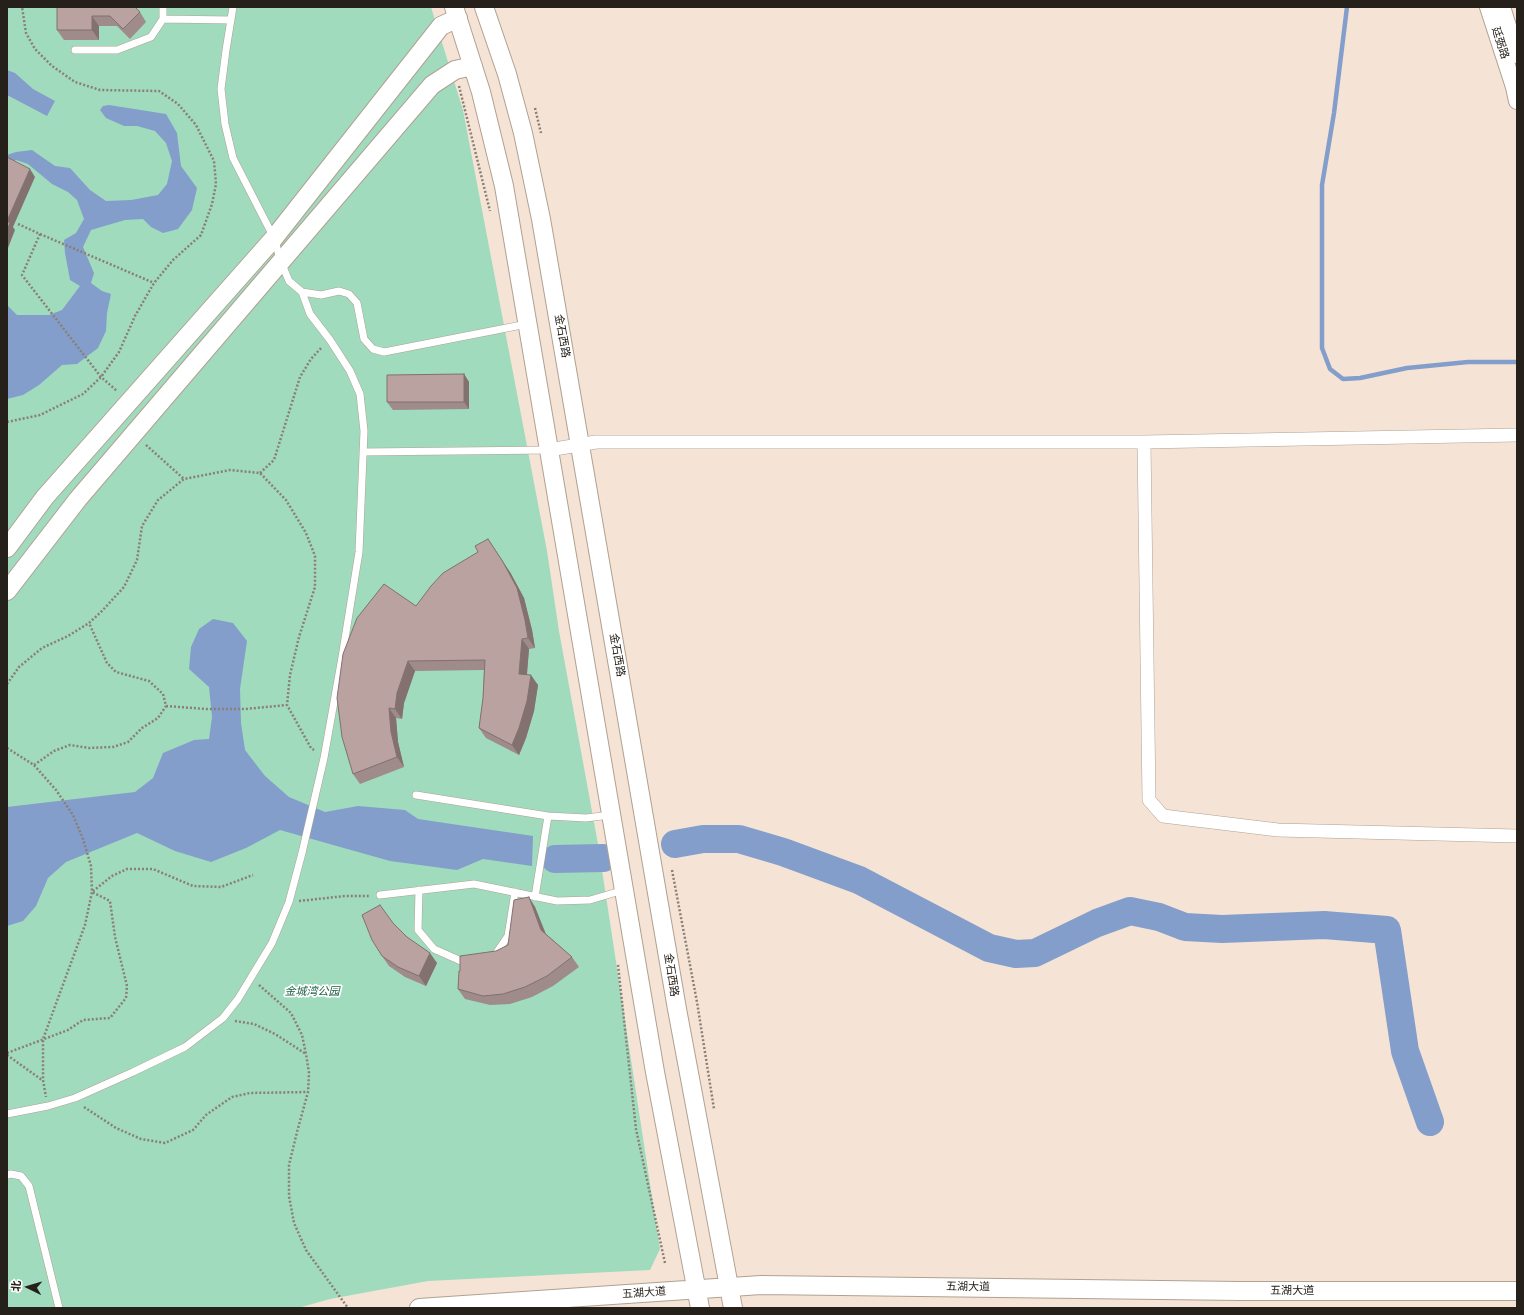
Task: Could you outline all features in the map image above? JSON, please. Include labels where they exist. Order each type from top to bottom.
[{"type":"main road","name":"金石西路","points":[[484,7],[508,74],[541,220],[581,445],[676,1009],[733,1308]]},
{"type":"main road","points":[[7,548],[45,497],[274,238],[441,26],[456,12],[481,92],[504,186],[610,815],[655,1072],[700,1308]]},
{"type":"main road","points":[[7,591],[78,499],[432,84],[455,70],[473,66]]},
{"type":"main road","name":"五湖大道","points":[[419,1308],[761,1285],[1248,1291],[1517,1291]]},
{"type":"street","name":"廷弼路","points":[[1488,7],[1514,87],[1517,101]]},
{"type":"street","name":"廷弼路","points":[[1502,7],[1517,55]]},
{"type":"street","points":[[549,450],[596,442],[1144,442],[1517,435]]},
{"type":"street","points":[[1144,442],[1150,800],[1163,816],[1278,830],[1517,836]]},
{"type":"lane","points":[[75,50],[117,50],[150,37],[162,19],[162,7]]},
{"type":"lane","points":[[7,1114],[48,1106],[75,1098],[185,1047],[223,1018],[252,978],[272,943],[289,902],[324,758],[359,552],[364,431],[360,394],[350,371],[330,340],[310,314],[302,292],[289,281],[281,262],[274,238],[232,158],[225,124],[221,89],[233,7]]},
{"type":"lane","points":[[162,19],[231,20]]},
{"type":"lane","points":[[302,292],[322,295],[338,291],[349,294],[357,303],[364,339],[373,349],[384,352],[527,324]]},
{"type":"lane","points":[[363,452],[549,450]]},
{"type":"lane","points":[[416,795],[548,816],[586,818],[610,815]]},
{"type":"lane","points":[[535,897],[548,816]]},
{"type":"lane","points":[[380,895],[474,884],[557,901],[590,900],[624,890]]},
{"type":"lane","points":[[419,890],[418,930],[434,949],[462,960],[495,955],[508,936],[515,892]]},
{"type":"lane","points":[[7,1175],[11,1174],[21,1176],[29,1186],[59,1308]]},
{"type":"path","points":[[7,422],[40,415],[83,394],[101,377],[119,352],[134,316],[154,283],[173,260],[201,235],[212,204],[216,184],[214,161],[196,125],[178,104],[159,91],[100,90],[75,82],[52,66],[35,49],[26,33],[22,7]]},
{"type":"path","points":[[18,224],[154,283]]},
{"type":"path","points":[[40,234],[22,275],[101,377],[118,392]]},
{"type":"path","points":[[260,473],[274,460],[300,377],[311,359],[330,340]]},
{"type":"path","points":[[144,444],[184,479]]},
{"type":"path","points":[[7,684],[19,667],[42,648],[68,636],[89,623],[124,587],[137,560],[142,526],[158,500],[184,479],[230,470],[260,473],[286,500],[306,533],[315,556],[315,587],[299,638],[290,675],[287,705],[311,748],[324,758]]},
{"type":"path","points":[[34,765],[54,751],[70,745],[89,748],[113,747],[128,742],[142,728],[158,718],[166,706],[163,694],[149,681],[116,672],[107,663],[89,623]]},
{"type":"path","points":[[166,706],[206,710],[245,709],[287,705]]},
{"type":"path","points":[[7,748],[34,765],[56,790],[73,816],[83,839],[91,866],[92,892],[85,925],[43,1038],[43,1080],[48,1106]]},
{"type":"path","points":[[92,892],[112,876],[127,869],[153,869],[193,886],[221,887],[253,875]]},
{"type":"path","points":[[7,1054],[43,1038],[68,1030],[83,1020],[110,1018],[126,998],[127,986],[115,937],[110,901],[92,892]]},
{"type":"path","points":[[289,902],[345,896],[380,895]]},
{"type":"path","points":[[252,978],[291,1013],[302,1035],[309,1073],[308,1092],[296,1132],[289,1165],[289,1196],[294,1223],[306,1250],[348,1308]]},
{"type":"path","points":[[223,1018],[254,1024],[275,1034],[306,1054]]},
{"type":"path","points":[[7,1054],[43,1080]]},
{"type":"path","points":[[75,1098],[85,1108],[116,1128],[141,1139],[165,1143],[193,1130],[206,1116],[232,1097],[250,1093],[308,1092]]},
{"type":"green space","name":"金城湾公园","points":[[7,7],[431,7],[463,110],[547,551],[559,631],[598,844],[660,1249],[650,1270],[428,1281],[330,1299],[298,1308],[7,1308]]},
{"type":"water","points":[[7,70],[15,73],[33,89],[55,101],[47,116],[7,95]]},
{"type":"water","points":[[109,105],[166,114],[177,133],[181,166],[197,188],[192,210],[178,229],[163,233],[151,227],[143,219],[125,220],[91,230],[83,247],[94,273],[91,283],[102,291],[111,294],[107,313],[106,331],[98,348],[77,364],[62,365],[39,385],[23,395],[7,399],[7,305],[17,315],[49,315],[62,310],[80,286],[70,280],[64,240],[76,233],[84,219],[77,200],[68,192],[52,184],[28,164],[16,160],[7,165],[7,155],[32,150],[55,166],[70,168],[90,190],[106,201],[131,200],[158,195],[167,184],[172,161],[166,143],[155,131],[137,126],[124,126],[106,118],[100,110],[103,106]]},
{"type":"water","points":[[213,619],[233,623],[247,641],[240,689],[241,723],[245,750],[265,776],[289,797],[325,812],[358,806],[405,810],[418,819],[533,836],[532,866],[483,859],[457,870],[390,861],[280,830],[246,848],[211,862],[175,851],[137,833],[66,862],[48,878],[36,906],[23,921],[7,926],[7,807],[135,792],[153,778],[163,753],[194,740],[209,739],[212,717],[209,687],[189,669],[191,647],[199,629]]},
{"type":"building","points":[[57,7],[135,7],[140,12],[123,29],[110,16],[92,16],[92,30],[57,30]]},
{"type":"building","points":[[7,157],[30,169],[7,221]]},
{"type":"building","points":[[7,221],[10,223],[7,230]]},
{"type":"building","points":[[464,374],[464,402],[387,402],[387,375]]},
{"type":"building","points":[[488,539],[517,588],[528,638],[522,639],[519,674],[531,675],[527,701],[512,745],[479,728],[483,698],[485,660],[408,661],[397,693],[395,709],[389,708],[391,732],[397,757],[353,774],[342,737],[337,698],[343,654],[357,618],[384,584],[416,606],[443,573],[478,552],[475,546]]},
{"type":"building","points":[[529,897],[541,930],[572,957],[547,976],[525,987],[503,994],[483,996],[458,989],[460,956],[496,951],[508,945],[514,900]]},
{"type":"building","points":[[380,905],[393,923],[407,937],[430,953],[419,976],[398,967],[382,956],[372,940],[362,915]]},
{"type":"waterway","points":[[1347,7],[1334,113],[1322,185],[1322,348],[1330,369],[1343,379],[1360,378],[1407,368],[1468,362],[1517,362]]},
{"type":"waterway","points":[[675,844],[703,839],[739,839],[783,852],[859,880],[989,948],[1016,954],[1035,953],[1097,923],[1130,911],[1159,917],[1185,927],[1222,929],[1324,925],[1387,930],[1405,1051],[1430,1122]]},
{"type":"waterway","points":[[555,859],[603,858]]}]
